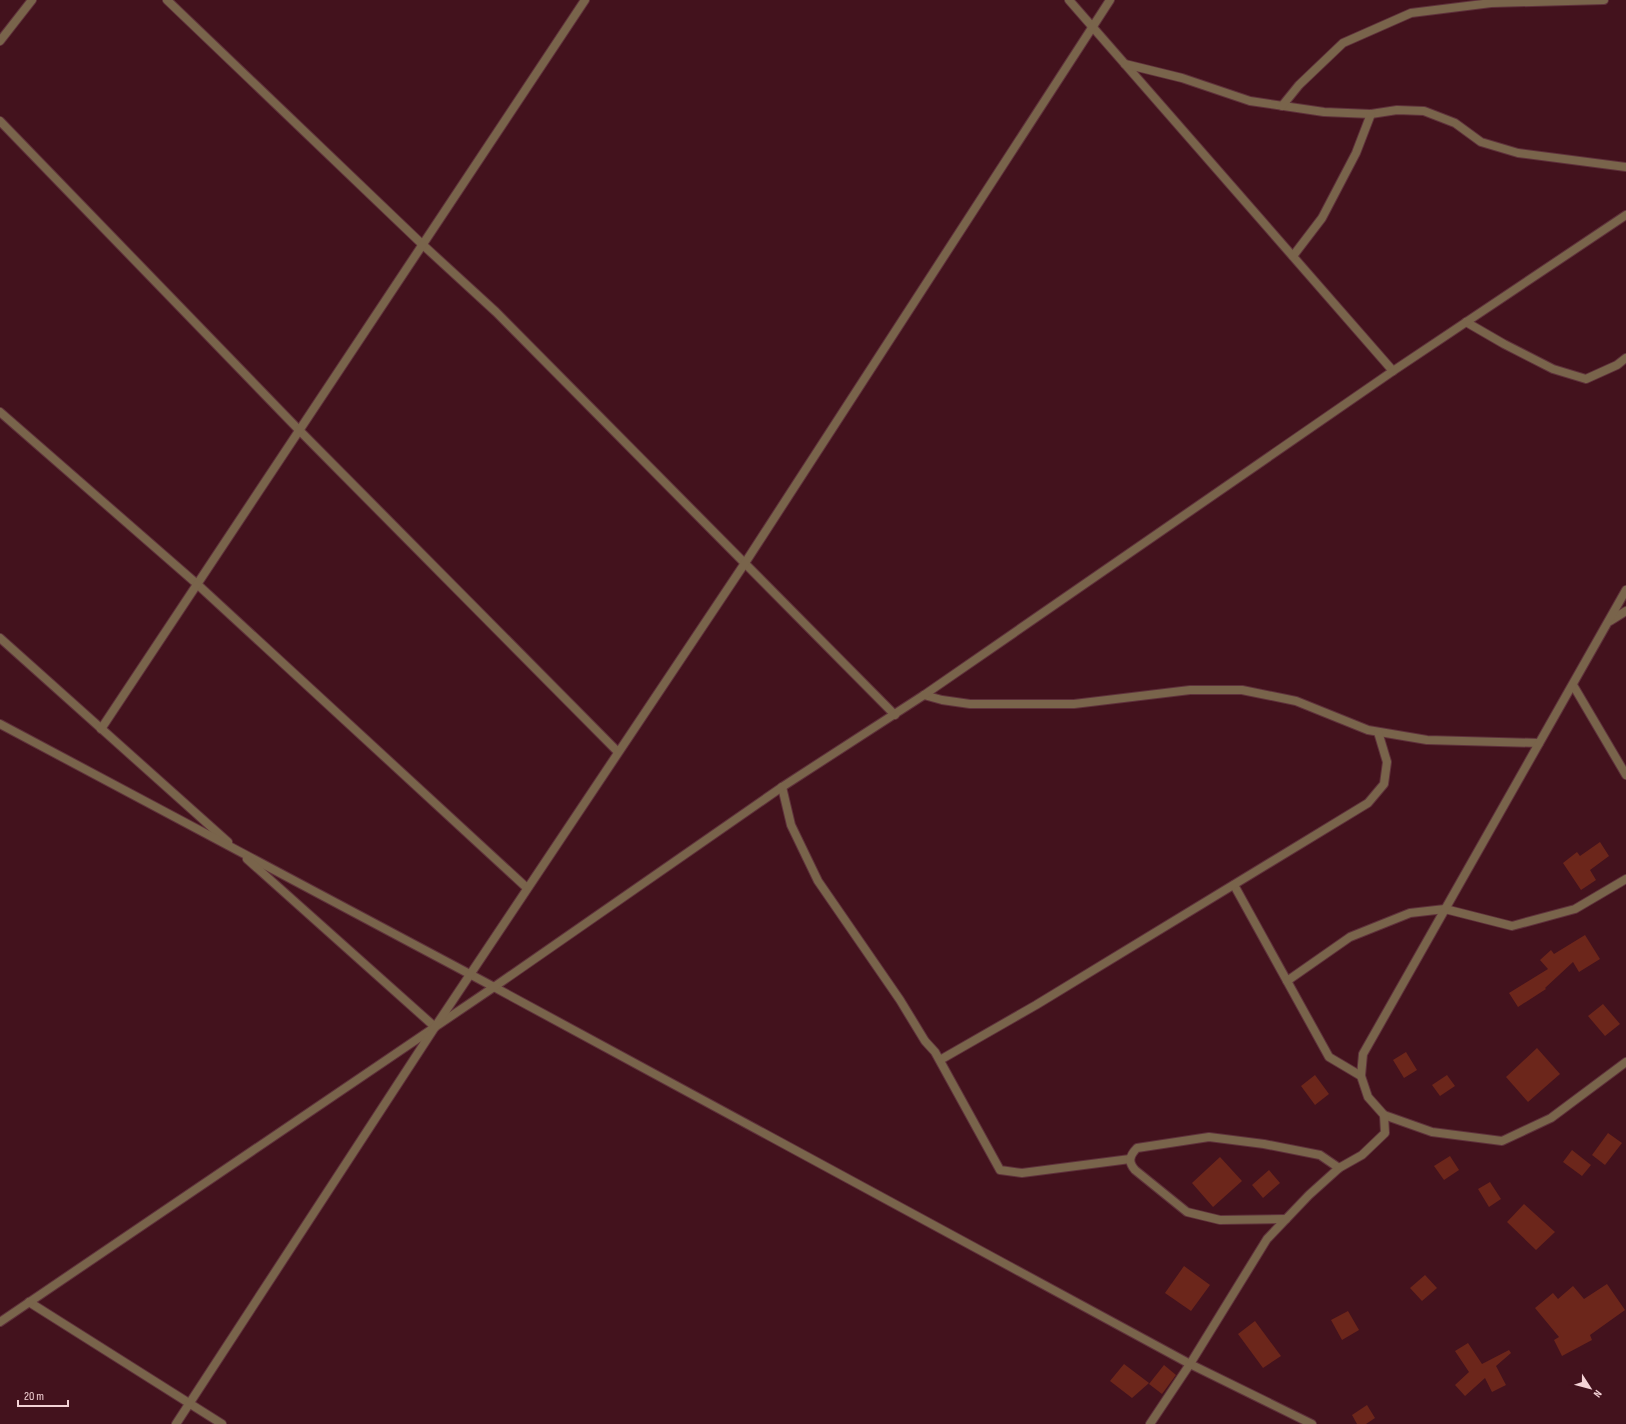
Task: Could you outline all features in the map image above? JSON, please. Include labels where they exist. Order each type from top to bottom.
[{"type":"street","points":[[0,41],[32,0]]},
{"type":"street","points":[[167,0],[423,245],[496,312],[895,715]]},
{"type":"street","points":[[101,729],[585,0]]},
{"type":"street","points":[[1069,0],[1393,371]]},
{"type":"street","points":[[176,1424],[434,1027],[745,563],[1094,27],[1110,0]]},
{"type":"street","points":[[1282,106],[1299,85],[1343,43],[1411,13],[1491,2],[1604,0]]},
{"type":"street","points":[[1125,64],[1182,78],[1250,101],[1324,112],[1372,114],[1397,110],[1424,111],[1455,124],[1481,142],[1518,154],[1626,167]]},
{"type":"street","points":[[1293,256],[1322,218],[1356,153],[1372,114]]},
{"type":"street","points":[[0,121],[299,430],[618,752]]},
{"type":"street","points":[[0,1322],[494,987],[782,787],[895,715],[1393,371],[1626,215]]},
{"type":"street","points":[[1466,322],[1504,344],[1553,369],[1586,379],[1616,365],[1626,358]]},
{"type":"street","points":[[0,412],[197,584],[527,888]]},
{"type":"street","points":[[1626,590],[1363,1054],[1361,1076],[1368,1097],[1384,1115],[1432,1132],[1502,1141],[1551,1118],[1626,1062]]},
{"type":"street","points":[[1608,622],[1626,611]]},
{"type":"street","points":[[0,638],[434,1027]]},
{"type":"street","points":[[1573,684],[1626,775]]},
{"type":"street","points":[[924,695],[942,700],[970,704],[1074,704],[1190,690],[1242,690],[1296,701],[1368,730],[1378,732],[1427,740],[1539,743]]},
{"type":"street","points":[[0,724],[470,974],[1190,1364],[1312,1424]]},
{"type":"street","points":[[940,1060],[1036,1005],[1368,803],[1384,784],[1387,762],[1378,732]]},
{"type":"street","points":[[782,787],[791,825],[818,882],[900,1000],[925,1041],[935,1052],[1000,1170],[1022,1173],[1130,1159]]},
{"type":"street","points":[[1287,981],[1350,937],[1410,913],[1445,909],[1512,926],[1575,909],[1626,879]]},
{"type":"street","points":[[1234,885],[1329,1057],[1361,1076]]},
{"type":"street","points":[[1150,1424],[1190,1364],[1267,1239],[1309,1195],[1339,1168],[1362,1155],[1385,1133],[1384,1115]]},
{"type":"street","points":[[1286,1219],[1220,1220],[1186,1212],[1135,1170],[1131,1165],[1130,1159],[1132,1153],[1137,1148],[1209,1136],[1264,1144],[1320,1155],[1339,1168]]},
{"type":"street","points":[[29,1302],[222,1424]]},
{"type":"building","points":[[1600,842],[1609,856],[1590,870],[1596,880],[1581,890],[1563,863],[1577,852],[1580,856]]},
{"type":"building","points":[[1585,935],[1600,959],[1579,972],[1573,962],[1545,988],[1546,989],[1518,1007],[1509,993],[1548,969],[1540,960],[1551,950],[1554,954]]},
{"type":"building","points":[[1603,1004],[1620,1024],[1605,1036],[1588,1016]]},
{"type":"building","points":[[1537,1048],[1560,1074],[1528,1102],[1506,1077]]},
{"type":"building","points":[[1406,1052],[1417,1070],[1404,1078],[1393,1060]]},
{"type":"building","points":[[1315,1075],[1329,1094],[1315,1105],[1301,1086]]},
{"type":"building","points":[[1447,1075],[1455,1086],[1440,1096],[1432,1085]]},
{"type":"building","points":[[1608,1133],[1622,1143],[1605,1165],[1592,1155]]},
{"type":"building","points":[[1572,1150],[1591,1165],[1582,1176],[1563,1162]]},
{"type":"building","points":[[1450,1156],[1459,1170],[1444,1180],[1434,1166]]},
{"type":"building","points":[[1220,1157],[1242,1181],[1213,1207],[1192,1183]]},
{"type":"building","points":[[1269,1170],[1280,1183],[1263,1198],[1252,1185]]},
{"type":"building","points":[[1490,1182],[1501,1199],[1489,1207],[1478,1189]]},
{"type":"building","points":[[1524,1204],[1555,1232],[1536,1250],[1507,1222]]},
{"type":"building","points":[[1184,1266],[1210,1285],[1191,1311],[1165,1293]]},
{"type":"building","points":[[1425,1275],[1437,1288],[1422,1301],[1410,1288]]},
{"type":"building","points":[[1607,1284],[1625,1310],[1590,1335],[1592,1340],[1562,1356],[1554,1340],[1559,1337],[1535,1308],[1553,1293],[1558,1299],[1573,1286],[1584,1299]]},
{"type":"building","points":[[1348,1311],[1359,1330],[1342,1340],[1331,1320]]},
{"type":"building","points":[[1255,1321],[1281,1356],[1263,1368],[1238,1334]]},
{"type":"building","points":[[1468,1343],[1482,1364],[1509,1350],[1511,1353],[1496,1366],[1506,1385],[1492,1392],[1485,1378],[1465,1396],[1455,1385],[1469,1372],[1455,1351]]},
{"type":"building","points":[[1124,1364],[1149,1383],[1132,1398],[1110,1381]]},
{"type":"building","points":[[1164,1365],[1176,1375],[1162,1394],[1149,1384]]},
{"type":"building","points":[[1367,1405],[1375,1418],[1366,1424],[1357,1424],[1352,1415]]}]
